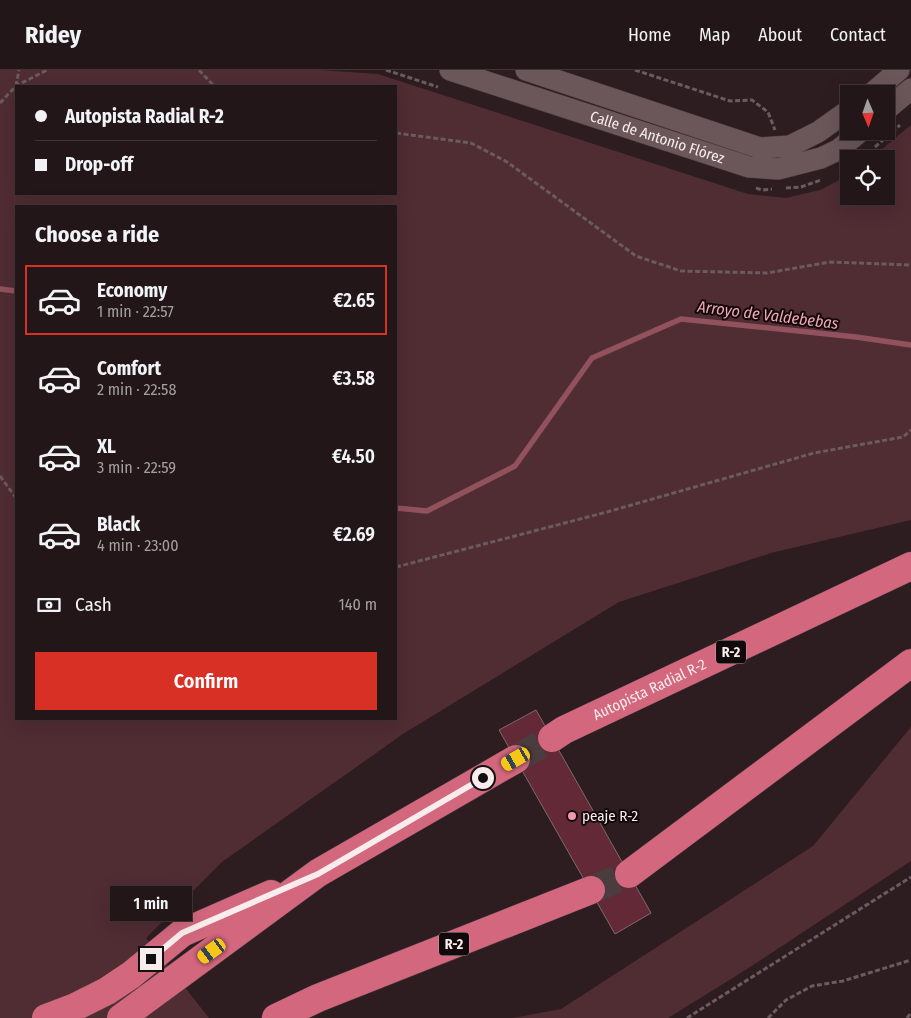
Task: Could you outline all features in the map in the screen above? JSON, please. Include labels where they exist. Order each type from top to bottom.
[{"type":"highway","name":"Autopista Radial R-2","points":[[552,738],[564,730],[911,566]]},
{"type":"highway","points":[[629,874],[911,663]]},
{"type":"highway","points":[[121,1018],[318,874],[516,759]]},
{"type":"highway","points":[[46,1018],[82,1004],[107,991],[131,975],[182,933],[318,874]]},
{"type":"highway","name":"R-2","points":[[279,1017],[318,998],[591,890]]},
{"type":"street","name":"Calle de Antonio Flórez","points":[[450,70],[749,167],[778,169],[821,158],[838,150],[850,140]]},
{"type":"street","name":"Calle de Antonio Flórez","points":[[526,70],[760,148],[790,146],[818,132],[840,116]]},
{"type":"street","points":[[882,85],[899,70]]},
{"type":"street","points":[[895,102],[911,89]]},
{"type":"path","points":[[16,85],[19,70]]},
{"type":"path","points":[[18,85],[47,70]]},
{"type":"path","points":[[199,70],[213,85]]},
{"type":"path","points":[[635,70],[730,101],[752,100],[768,112],[781,147]]},
{"type":"path","points":[[0,103],[15,87]]},
{"type":"path","points":[[871,150],[904,122]]},
{"type":"path","points":[[397,133],[472,143],[507,162],[636,256],[681,271],[767,273],[830,262],[911,265]]},
{"type":"path","points":[[397,567],[607,512],[814,453],[902,436],[911,430]]},
{"type":"path","points":[[0,476],[15,497]]},
{"type":"path","points":[[687,1018],[911,877]]},
{"type":"path","points":[[768,1018],[786,1000],[812,986],[843,981],[911,960]]},
{"type":"path","points":[[907,1018],[911,1013]]},
{"type":"shaded area","points":[[0,70],[319,70],[378,74],[748,194],[786,198],[820,190],[840,180],[840,205],[895,205],[895,150],[881,150],[911,125],[911,520],[771,553],[619,602],[403,734],[222,862],[146,938],[209,1018],[0,1018]]},
{"type":"shaded area","points":[[911,727],[911,861],[744,971],[668,1018],[513,1018],[561,1009],[813,846]]},
{"type":"building","name":"peaje R-2","points":[[536,710],[651,913],[615,934],[499,730]]},
{"type":"waterway","name":"Arroyo de Valdebebas","points":[[0,289],[15,291]]},
{"type":"waterway","name":"Arroyo de Valdebebas","points":[[397,508],[427,511],[515,466],[592,358],[681,319],[856,337],[911,345]]},
{"type":"tunnel","points":[[516,759],[552,738]]},
{"type":"tunnel","points":[[591,890],[629,874]]},
{"type":"place","name":"peaje R-2","points":[[572,816]]},
{"type":"route","points":[[151,959],[182,933],[318,874],[483,778]]}]
